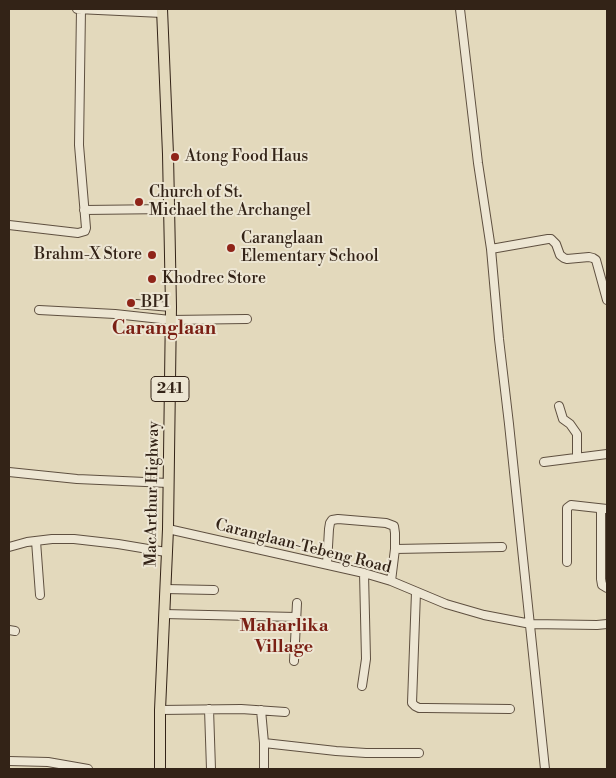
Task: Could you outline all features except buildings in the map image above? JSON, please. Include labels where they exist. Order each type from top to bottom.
[{"type":"main road","name":"MacArthur Highway","points":[[160,769],[160,710],[168,529],[171,306],[170,209],[162,11]]},
{"type":"street","points":[[77,9],[162,11]]},
{"type":"street","points":[[9,225],[78,233],[86,228],[79,145],[81,9]]},
{"type":"street","points":[[460,9],[478,162],[491,249],[545,769]]},
{"type":"street","points":[[84,210],[170,209]]},
{"type":"street","points":[[491,249],[551,239],[556,244],[560,255],[567,260],[589,257],[596,260],[607,300]]},
{"type":"street","points":[[136,304],[171,306]]},
{"type":"street","points":[[39,310],[114,314],[170,320],[247,319]]},
{"type":"street","points":[[559,406],[562,419],[570,424],[577,434],[577,458]]},
{"type":"street","points":[[544,462],[607,454]]},
{"type":"street","points":[[9,472],[168,483]]},
{"type":"street","points":[[567,562],[567,508],[571,505],[604,509],[601,579],[602,585],[607,588]]},
{"type":"street","points":[[327,564],[329,529],[332,520],[386,523],[394,526],[395,533],[391,582]]},
{"type":"street","name":"Caranglaan-Tebeng Road","points":[[168,529],[364,573],[446,604],[484,615],[531,624],[607,624]]},
{"type":"street","points":[[9,547],[52,538],[118,544],[166,552]]},
{"type":"street","points":[[36,541],[40,595]]},
{"type":"street","points":[[395,549],[502,547]]},
{"type":"street","points":[[362,686],[366,659],[364,573]]},
{"type":"street","points":[[166,589],[214,590]]},
{"type":"street","points":[[416,592],[412,703],[419,708],[510,709]]},
{"type":"street","points":[[294,661],[297,602]]},
{"type":"street","points":[[164,614],[296,617]]},
{"type":"street","points":[[209,709],[211,769]]},
{"type":"street","points":[[160,710],[241,709],[285,712]]},
{"type":"street","points":[[261,710],[264,769]]},
{"type":"street","points":[[264,743],[336,751],[419,753]]},
{"type":"street","points":[[9,761],[22,765],[48,762],[88,769]]},
{"type":"place","name":"Atong Food Haus","points":[[175,157]]},
{"type":"place","name":"Church of St. Michael the Archangel","points":[[139,202]]},
{"type":"place","name":"Caranglaan Elementary School","points":[[231,248]]},
{"type":"place","name":"Brahm-X Store","points":[[152,255]]},
{"type":"place","name":"Khodrec Store","points":[[152,279]]},
{"type":"place","name":"BPI","points":[[131,303]]},
{"type":"district","name":"Caranglaan","points":[[164,329]]},
{"type":"district","name":"Maharlika Village","points":[[284,638]]}]
